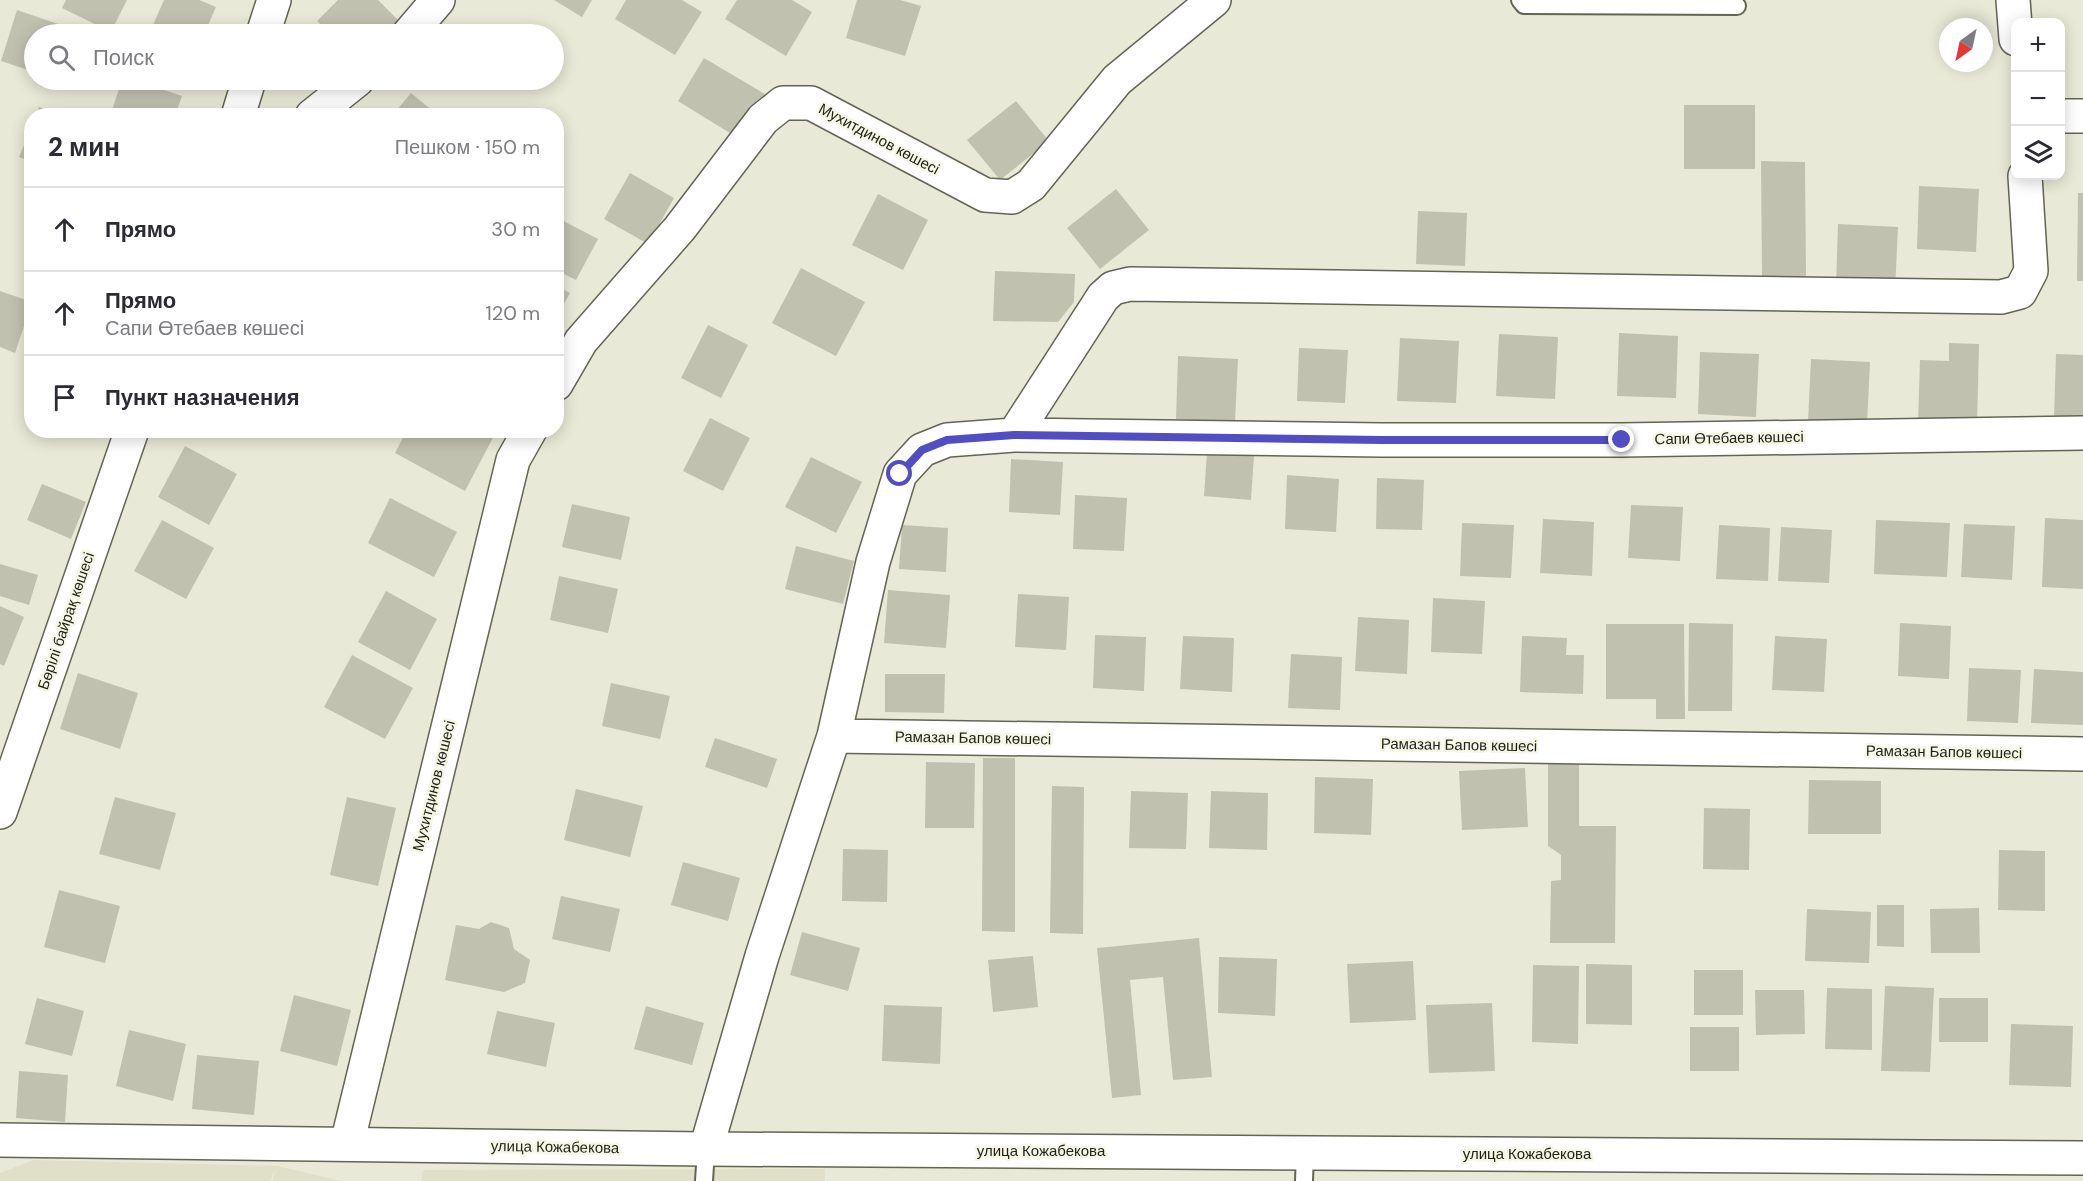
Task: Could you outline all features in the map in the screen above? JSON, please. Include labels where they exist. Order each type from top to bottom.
[{"type":"street","points":[[266,24],[274,0]]},
{"type":"street","points":[[418,24],[438,0]]},
{"type":"street","name":"Мухитдинов көшесі","points":[[564,370],[581,341],[680,228],[763,119],[783,103],[811,104],[985,195],[1012,197],[1031,185],[1117,80],[1214,0]]},
{"type":"street","points":[[2013,0],[2014,18]]},
{"type":"street","points":[[240,108],[246,90]]},
{"type":"street","points":[[322,108],[344,90]]},
{"type":"street","points":[[2065,116],[2083,116]]},
{"type":"street","points":[[1014,435],[1103,297],[1113,288],[1130,284],[2001,297],[2020,292],[2031,271],[2025,180]]},
{"type":"street","name":"Сапи Өтебаев көшесі","points":[[705,1165],[762,956],[834,736],[873,562],[900,474],[922,450],[947,440],[1014,435],[1382,440],[1622,440],[2083,433]]},
{"type":"street","name":"Бөрілі байрақ көшесі","points":[[0,812],[129,438]]},
{"type":"street","name":"Мухитдинов көшесі","points":[[347,1144],[513,460],[525,438]]},
{"type":"street","name":"Рамазан Бапов көшесі","points":[[834,736],[2083,754]]},
{"type":"street","name":"улица Кожабекова","points":[[0,1140],[347,1144],[705,1165],[1305,1167],[2083,1158]]},
{"type":"lane","points":[[1520,0],[1524,5],[1737,6]]},
{"type":"shaded area","points":[[34,1160],[277,1166],[341,1181],[273,1181],[275,1170],[270,1181],[0,1181],[0,1173]]},
{"type":"shaded area","points":[[825,1169],[825,1181],[421,1181],[423,1170]]},
{"type":"building","points":[[66,0],[127,0],[115,24],[95,24],[62,8]]},
{"type":"building","points":[[164,0],[199,0],[216,7],[208,24],[153,24]]},
{"type":"building","points":[[338,0],[378,0],[400,22],[398,24],[320,24],[317,21]]},
{"type":"building","points":[[554,0],[592,0],[582,17]]},
{"type":"building","points":[[626,0],[682,0],[702,12],[675,55],[615,19]]},
{"type":"building","points":[[737,0],[792,0],[812,12],[786,56],[725,19]]},
{"type":"building","points":[[857,0],[900,0],[921,6],[905,56],[846,38]]},
{"type":"building","points":[[17,10],[58,24],[24,24],[24,69],[1,61]]},
{"type":"building","points":[[704,58],[765,94],[738,138],[678,101]]},
{"type":"building","points":[[119,90],[164,90],[182,96],[178,108],[113,108]]},
{"type":"building","points":[[411,93],[429,108],[399,108]]},
{"type":"building","points":[[1016,101],[1049,141],[1000,180],[967,140]]},
{"type":"building","points":[[1684,105],[1755,105],[1755,169],[1684,169]]},
{"type":"building","points":[[24,145],[24,159],[19,157]]},
{"type":"building","points":[[1761,161],[1805,162],[1806,276],[1762,276]]},
{"type":"building","points":[[630,173],[674,198],[648,244],[604,219]]},
{"type":"building","points":[[1919,186],[1979,189],[1976,252],[1917,249]]},
{"type":"building","points":[[1116,189],[1149,230],[1100,269],[1067,228]]},
{"type":"building","points":[[2078,193],[2083,193],[2083,281],[2077,281]]},
{"type":"building","points":[[878,194],[928,220],[903,270],[852,245]]},
{"type":"building","points":[[1418,211],[1467,213],[1465,266],[1416,264]]},
{"type":"building","points":[[564,221],[598,239],[576,280],[564,274]]},
{"type":"building","points":[[1838,224],[1898,227],[1895,290],[1836,287]]},
{"type":"building","points":[[801,268],[865,302],[836,356],[772,323]]},
{"type":"building","points":[[995,271],[1075,274],[1074,302],[1058,322],[993,321]]},
{"type":"building","points":[[564,290],[570,293],[564,304]]},
{"type":"building","points":[[0,291],[24,299],[24,326],[15,353],[0,347]]},
{"type":"building","points":[[708,325],[748,345],[721,398],[681,378]]},
{"type":"building","points":[[1619,333],[1678,336],[1676,398],[1617,396]]},
{"type":"building","points":[[1499,334],[1558,337],[1555,399],[1496,396]]},
{"type":"building","points":[[1400,338],[1459,341],[1456,403],[1397,401]]},
{"type":"building","points":[[1949,343],[1979,344],[1977,425],[1918,423],[1920,360],[1949,361]]},
{"type":"building","points":[[1299,348],[1348,350],[1345,403],[1297,401]]},
{"type":"building","points":[[1700,352],[1759,354],[1756,417],[1698,414]]},
{"type":"building","points":[[2056,354],[2083,355],[2083,419],[2054,418]]},
{"type":"building","points":[[1178,356],[1238,359],[1235,422],[1176,419]]},
{"type":"building","points":[[1811,359],[1870,362],[1867,424],[1808,421]]},
{"type":"building","points":[[710,418],[750,438],[723,491],[683,471]]},
{"type":"building","points":[[403,438],[493,438],[465,491],[395,453]]},
{"type":"building","points":[[185,446],[237,474],[209,525],[158,497]]},
{"type":"building","points":[[1207,452],[1254,456],[1251,500],[1204,496]]},
{"type":"building","points":[[811,457],[862,482],[836,533],[785,507]]},
{"type":"building","points":[[1011,459],[1063,462],[1060,515],[1009,512]]},
{"type":"building","points":[[1287,475],[1339,479],[1336,532],[1285,529]]},
{"type":"building","points":[[1377,478],[1424,480],[1422,530],[1376,529]]},
{"type":"building","points":[[42,484],[86,502],[71,539],[27,520]]},
{"type":"building","points":[[1075,495],[1127,498],[1124,551],[1073,549]]},
{"type":"building","points":[[390,498],[457,532],[434,577],[368,543]]},
{"type":"building","points":[[572,504],[630,517],[621,560],[562,547]]},
{"type":"building","points":[[1631,505],[1683,507],[1680,561],[1628,558]]},
{"type":"building","points":[[2045,518],[2083,520],[2083,589],[2042,587]]},
{"type":"building","points":[[1543,519],[1594,522],[1592,576],[1540,573]]},
{"type":"building","points":[[162,520],[214,548],[186,599],[134,571]]},
{"type":"building","points":[[1876,520],[1950,523],[1947,577],[1874,574]]},
{"type":"building","points":[[1462,523],[1514,525],[1511,578],[1460,576]]},
{"type":"building","points":[[1964,524],[2015,526],[2012,580],[1961,577]]},
{"type":"building","points":[[902,525],[948,528],[946,572],[899,569]]},
{"type":"building","points":[[1719,525],[1770,528],[1768,581],[1716,579]]},
{"type":"building","points":[[1781,527],[1832,530],[1829,583],[1778,581]]},
{"type":"building","points":[[796,546],[854,561],[843,604],[785,589]]},
{"type":"building","points":[[0,564],[38,575],[29,605],[0,596]]},
{"type":"building","points":[[559,576],[618,589],[608,633],[550,620]]},
{"type":"building","points":[[888,590],[950,595],[946,648],[884,643]]},
{"type":"building","points":[[386,591],[437,619],[410,670],[358,642]]},
{"type":"building","points":[[1018,594],[1069,597],[1066,650],[1015,647]]},
{"type":"building","points":[[1433,598],[1485,601],[1482,654],[1431,652]]},
{"type":"building","points":[[0,606],[24,617],[4,666],[0,664]]},
{"type":"building","points":[[1358,617],[1409,620],[1407,674],[1355,671]]},
{"type":"building","points":[[1689,623],[1733,624],[1732,711],[1688,711]]},
{"type":"building","points":[[1900,623],[1951,626],[1949,679],[1898,676]]},
{"type":"building","points":[[1606,624],[1684,624],[1685,719],[1656,719],[1656,699],[1606,699]]},
{"type":"building","points":[[1095,635],[1146,637],[1144,691],[1093,688]]},
{"type":"building","points":[[1183,636],[1234,638],[1232,692],[1180,689]]},
{"type":"building","points":[[1522,636],[1567,638],[1566,655],[1584,655],[1583,694],[1520,692]]},
{"type":"building","points":[[1775,636],[1827,639],[1824,692],[1772,690]]},
{"type":"building","points":[[1291,654],[1342,657],[1340,710],[1288,708]]},
{"type":"building","points":[[352,655],[413,688],[385,739],[324,707]]},
{"type":"building","points":[[1969,668],[2021,670],[2018,723],[1967,721]]},
{"type":"building","points":[[2034,669],[2083,672],[2083,725],[2031,723]]},
{"type":"building","points":[[78,673],[138,693],[120,749],[60,729]]},
{"type":"building","points":[[885,674],[945,674],[944,713],[885,712]]},
{"type":"building","points":[[611,683],[670,696],[660,739],[602,726]]},
{"type":"building","points":[[715,738],[777,759],[767,788],[705,767]]},
{"type":"building","points":[[983,758],[1015,758],[1015,932],[982,931]]},
{"type":"building","points":[[1548,761],[1579,761],[1579,826],[1616,826],[1615,943],[1550,943],[1551,881],[1561,880],[1561,855],[1548,846]]},
{"type":"building","points":[[926,762],[975,763],[974,828],[925,828]]},
{"type":"building","points":[[1525,768],[1528,827],[1462,830],[1459,771]]},
{"type":"building","points":[[1315,777],[1373,779],[1371,835],[1314,833]]},
{"type":"building","points":[[1809,780],[1881,781],[1881,834],[1808,834]]},
{"type":"building","points":[[1052,786],[1084,787],[1083,934],[1050,933]]},
{"type":"building","points":[[576,789],[643,806],[630,857],[564,840]]},
{"type":"building","points":[[1131,791],[1188,793],[1186,849],[1129,848]]},
{"type":"building","points":[[1211,791],[1268,793],[1267,850],[1209,848]]},
{"type":"building","points":[[115,797],[176,813],[160,870],[99,854]]},
{"type":"building","points":[[347,797],[396,808],[378,886],[330,875]]},
{"type":"building","points":[[1704,808],[1750,809],[1749,870],[1703,869]]},
{"type":"building","points":[[843,849],[888,850],[887,902],[842,901]]},
{"type":"building","points":[[1999,850],[2045,851],[2045,911],[1998,910]]},
{"type":"building","points":[[683,862],[740,878],[728,921],[671,905]]},
{"type":"building","points":[[59,890],[120,906],[105,963],[44,947]]},
{"type":"building","points":[[561,896],[620,909],[610,952],[552,939]]},
{"type":"building","points":[[1877,905],[1904,905],[1904,947],[1877,946]]},
{"type":"building","points":[[1979,908],[1980,953],[1931,953],[1930,909]]},
{"type":"building","points":[[1807,909],[1871,912],[1869,963],[1805,961]]},
{"type":"building","points":[[491,922],[509,928],[514,949],[530,960],[525,983],[504,992],[445,980],[456,925],[479,929]]},
{"type":"building","points":[[802,932],[860,948],[848,991],[790,975]]},
{"type":"building","points":[[1199,938],[1212,1077],[1173,1080],[1163,977],[1130,980],[1141,1095],[1112,1098],[1097,948]]},
{"type":"building","points":[[1033,956],[1038,1007],[993,1012],[988,960]]},
{"type":"building","points":[[1219,957],[1277,959],[1275,1016],[1218,1013]]},
{"type":"building","points":[[1413,961],[1416,1020],[1350,1023],[1347,964]]},
{"type":"building","points":[[1586,964],[1632,965],[1632,1025],[1586,1024]]},
{"type":"building","points":[[1533,965],[1579,966],[1578,1044],[1532,1042]]},
{"type":"building","points":[[1694,970],[1743,970],[1743,1015],[1694,1015]]},
{"type":"building","points":[[1885,986],[1934,988],[1930,1072],[1881,1071]]},
{"type":"building","points":[[1827,988],[1872,989],[1872,1050],[1825,1049]]},
{"type":"building","points":[[1755,990],[1804,990],[1805,1034],[1756,1035]]},
{"type":"building","points":[[294,995],[351,1010],[337,1066],[280,1051]]},
{"type":"building","points":[[37,998],[84,1011],[72,1056],[25,1044]]},
{"type":"building","points":[[1939,998],[1988,998],[1988,1042],[1939,1042]]},
{"type":"building","points":[[1492,1003],[1495,1071],[1429,1073],[1426,1005]]},
{"type":"building","points":[[884,1005],[942,1007],[940,1064],[882,1061]]},
{"type":"building","points":[[646,1006],[704,1023],[692,1065],[634,1049]]},
{"type":"building","points":[[497,1011],[555,1023],[546,1067],[487,1054]]},
{"type":"building","points":[[2011,1024],[2073,1026],[2071,1087],[2009,1085]]},
{"type":"building","points":[[1690,1027],[1739,1027],[1739,1071],[1690,1071]]},
{"type":"building","points":[[129,1030],[186,1044],[173,1101],[116,1086]]},
{"type":"building","points":[[197,1055],[259,1061],[254,1115],[192,1109]]},
{"type":"building","points":[[19,1071],[68,1075],[65,1122],[16,1118]]},
{"type":"route","points":[[900,474],[922,450],[947,440],[1014,435],[1382,440],[1622,440]]}]
